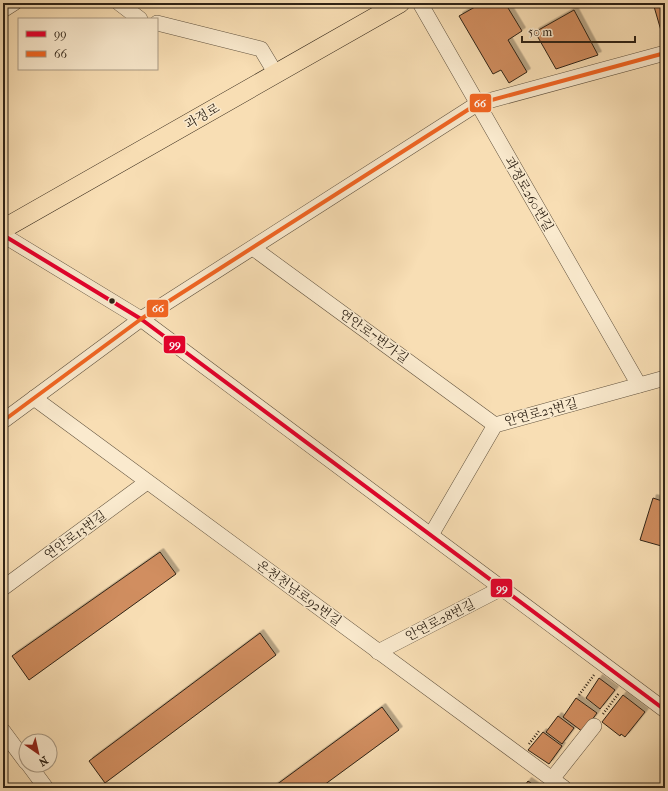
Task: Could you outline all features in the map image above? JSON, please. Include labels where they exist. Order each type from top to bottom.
[{"type":"main road","name":"과정로","points":[[3,229],[400,3]]},
{"type":"street","points":[[3,10],[14,3]]},
{"type":"street","points":[[119,3],[139,18]]},
{"type":"street","name":"과정로260번길","points":[[420,3],[640,385]]},
{"type":"street","points":[[158,24],[261,49],[276,74]]},
{"type":"street","points":[[3,421],[141,319],[477,104],[665,53]]},
{"type":"street","points":[[3,235],[141,319],[665,710]]},
{"type":"street","name":"연안로7번가길","points":[[253,248],[495,424]]},
{"type":"street","name":"안연로23번길","points":[[431,535],[495,424],[665,378]]},
{"type":"street","name":"온천천남로92번길","points":[[34,398],[558,784]]},
{"type":"street","name":"연안로13번길","points":[[3,588],[147,482]]},
{"type":"street","name":"안연로28번길","points":[[378,652],[502,588]]},
{"type":"street","points":[[558,784],[594,726]]},
{"type":"street","points":[[3,731],[18,751]]},
{"type":"street","points":[[34,773],[46,788]]},
{"type":"path","points":[[579,695],[603,664]]},
{"type":"path","points":[[594,726],[627,682]]},
{"type":"building","points":[[482,3],[505,3],[522,31],[508,40],[527,72],[509,83],[501,70],[493,74],[459,16]]},
{"type":"building","points":[[653,3],[665,3],[665,41],[664,41]]},
{"type":"building","points":[[574,10],[598,55],[556,69],[535,32]]},
{"type":"building","points":[[653,498],[665,502],[665,547],[640,540]]},
{"type":"building","points":[[160,552],[176,574],[29,680],[12,656]]},
{"type":"building","points":[[260,633],[276,655],[105,783],[89,761]]},
{"type":"building","points":[[599,678],[615,690],[600,709],[586,698]]},
{"type":"building","points":[[623,695],[645,712],[625,737],[621,734],[620,736],[602,722]]},
{"type":"building","points":[[576,698],[597,713],[583,732],[563,717]]},
{"type":"building","points":[[382,707],[399,730],[320,788],[272,788]]},
{"type":"building","points":[[558,716],[574,728],[562,744],[546,732]]},
{"type":"building","points":[[543,732],[562,746],[549,764],[528,750]]},
{"type":"building","points":[[528,781],[538,788],[523,788]]},
{"type":"transit line","name":"66","points":[[3,421],[141,319],[477,104],[665,53]]},
{"type":"transit line","name":"99","points":[[3,235],[141,319],[665,710]]}]
